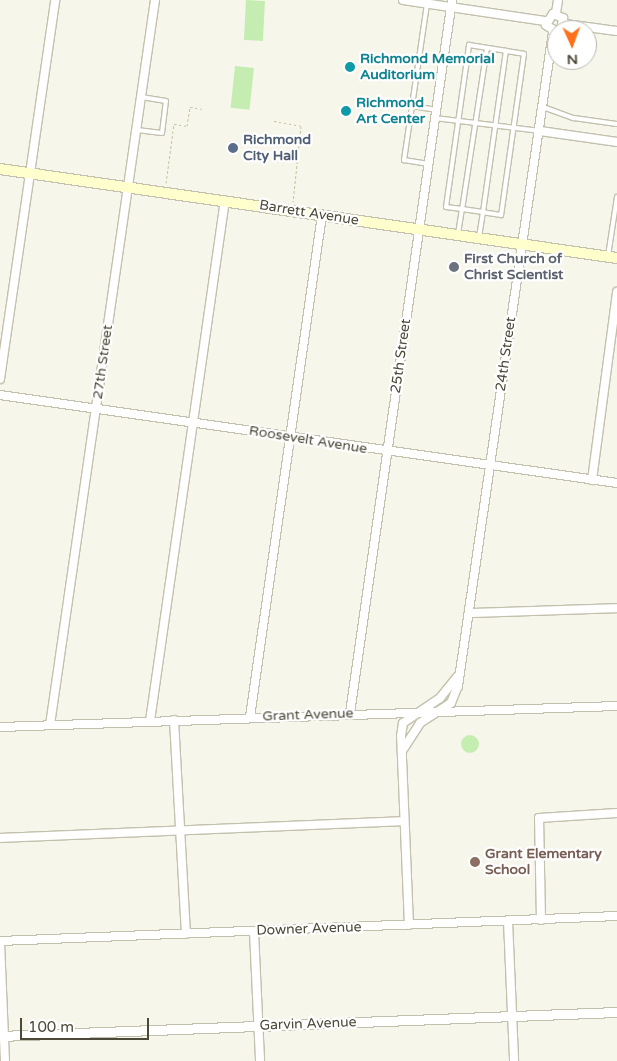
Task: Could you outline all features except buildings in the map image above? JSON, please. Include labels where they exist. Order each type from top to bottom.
[{"type":"main road","name":"Barrett Avenue","points":[[0,169],[129,186],[613,257]]},
{"type":"street","points":[[0,379],[55,0]]},
{"type":"street","name":"27th Street","points":[[50,725],[155,0]]},
{"type":"street","points":[[409,0],[427,4],[451,4],[546,21],[556,13]]},
{"type":"street","points":[[557,20],[556,13],[558,0]]},
{"type":"street","name":"25th Street","points":[[350,713],[451,4]]},
{"type":"street","points":[[597,31],[617,31]]},
{"type":"street","name":"24th Street","points":[[442,710],[455,698],[543,107],[551,70]]},
{"type":"street","points":[[540,131],[617,142]]},
{"type":"street","points":[[150,721],[225,200]]},
{"type":"street","points":[[250,717],[322,214]]},
{"type":"street","points":[[592,480],[614,337],[617,292]]},
{"type":"street","name":"Roosevelt Avenue","points":[[0,394],[386,452],[617,483]]},
{"type":"street","points":[[469,613],[617,608]]},
{"type":"street","name":"24th Street","points":[[420,710],[440,698],[458,676]]},
{"type":"street","name":"Grant Avenue","points":[[0,727],[420,710],[617,706]]},
{"type":"street","points":[[409,925],[403,821],[403,723],[420,710]]},
{"type":"street","points":[[402,751],[420,723],[442,710]]},
{"type":"street","points":[[174,720],[186,934]]},
{"type":"street","points":[[541,920],[540,818],[617,813]]},
{"type":"street","points":[[0,838],[403,821]]},
{"type":"street","name":"Downer Avenue","points":[[0,942],[617,916]]},
{"type":"street","points":[[508,921],[514,1061]]},
{"type":"street","points":[[254,932],[260,1061]]},
{"type":"street","points":[[0,942],[2,1036],[5,1061]]},
{"type":"street","name":"Garvin Avenue","points":[[2,1036],[617,1012]]},
{"type":"lane","points":[[427,4],[404,160],[429,164]]},
{"type":"lane","points":[[469,45],[487,48],[524,54],[501,215],[446,207],[469,45]]},
{"type":"lane","points":[[458,234],[487,48]]},
{"type":"lane","points":[[478,238],[506,51]]},
{"type":"lane","points":[[137,130],[162,133],[166,101],[141,97]]},
{"type":"lane","points":[[412,106],[458,120],[540,131]]},
{"type":"lane","points":[[543,107],[574,118],[617,124]]},
{"type":"lane","points":[[613,257],[617,197]]},
{"type":"path","points":[[165,192],[174,124],[187,126],[190,107],[202,109]]},
{"type":"path","points":[[274,120],[301,126],[292,210]]},
{"type":"green space","points":[[246,0],[265,1],[263,41],[244,40]]},
{"type":"green space","points":[[235,66],[254,68],[250,110],[231,108]]},
{"type":"green space","points":[[466,735],[474,735],[479,740],[477,751],[466,753],[461,748],[461,740]]},
{"type":"place","name":"Richmond Memorial Auditorium","points":[[350,67]]},
{"type":"place","name":"Richmond Art Center","points":[[346,111]]},
{"type":"place","name":"Richmond City Hall","points":[[233,148]]},
{"type":"place","name":"First Church of Christ Scientist","points":[[454,267]]},
{"type":"place","name":"Grant Elementary School","points":[[475,862]]}]
